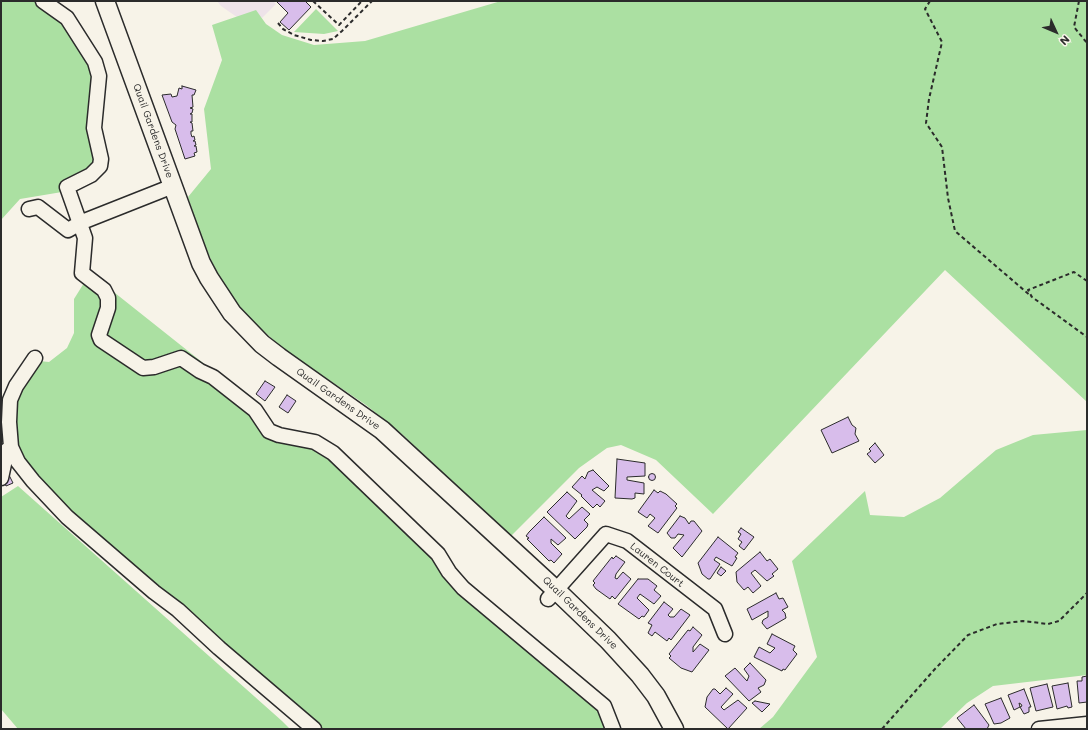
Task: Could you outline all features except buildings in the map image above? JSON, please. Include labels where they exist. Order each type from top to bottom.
[{"type":"main road","name":"Quail Gardens Drive","points":[[93,1],[167,189],[201,263],[232,313],[248,331],[279,357],[359,412],[382,430],[552,595],[628,676],[662,729]]},
{"type":"main road","name":"Quail Gardens Drive","points":[[105,1],[167,189]]},
{"type":"main road","name":"Quail Gardens Drive","points":[[552,595],[608,640],[640,675],[656,696],[674,729]]},
{"type":"street","points":[[43,1],[67,18],[95,62],[99,76],[94,128],[101,159],[100,166],[91,174],[67,187],[85,238],[82,273],[104,290],[108,298],[108,308],[99,334],[101,340],[144,368],[154,368],[181,358],[200,371],[213,377],[255,410],[269,431],[279,435],[314,442],[333,453],[438,554],[450,572],[464,588],[604,706],[613,729]]},
{"type":"street","points":[[29,210],[38,208],[68,230],[80,223],[167,189]]},
{"type":"street","points":[[35,358],[16,386],[5,398],[11,447],[18,462],[33,481],[67,517],[154,592],[178,610],[219,648],[314,729]]},
{"type":"street","points":[[1,478],[7,450],[11,447]]},
{"type":"street","name":"Lauren Court","points":[[552,595],[606,534],[627,541],[715,609],[725,634]]},
{"type":"street","points":[[1039,729],[1087,724]]},
{"type":"path","points":[[313,1],[339,25],[362,1]]},
{"type":"path","points":[[278,23],[283,29],[305,38],[323,41],[332,39],[372,1]]},
{"type":"path","points":[[930,1],[925,9],[942,42],[929,100],[926,124],[942,147],[948,198],[955,231],[1032,297],[1087,337]]},
{"type":"path","points":[[1079,1],[1074,27],[1087,43]]},
{"type":"path","points":[[1032,297],[1028,290],[1074,272],[1087,281]]},
{"type":"path","points":[[882,729],[934,670],[968,635],[997,624],[1023,621],[1048,624],[1059,621],[1087,593]]},
{"type":"shaded area","points":[[217,1],[273,1],[276,4],[262,18],[255,12],[244,22],[221,6]]},
{"type":"green space","points":[[1,1],[39,1],[63,17],[93,63],[98,162],[62,192],[20,199],[1,220]]},
{"type":"green space","points":[[501,1],[1087,1],[1087,402],[945,270],[713,514],[656,460],[621,445],[607,448],[579,468],[510,537],[403,435],[366,405],[283,349],[243,312],[228,291],[213,264],[201,237],[188,197],[211,169],[204,109],[222,60],[212,25],[256,10],[266,24],[282,35],[314,45],[365,41]]},
{"type":"green space","points":[[316,9],[338,31],[324,34],[294,32]]},
{"type":"green space","points":[[84,283],[107,285],[115,293],[246,397],[269,430],[329,454],[599,706],[610,729],[320,729],[78,520],[29,469],[14,441],[14,405],[22,384],[39,361],[49,362],[67,348],[74,333],[74,299]]},
{"type":"green space","points":[[1087,430],[1087,675],[993,686],[967,703],[940,729],[759,729],[773,717],[817,657],[792,561],[865,491],[870,515],[904,517],[940,498],[996,450],[1033,435]]},
{"type":"green space","points":[[18,486],[290,729],[18,729],[1,709],[1,497]]}]
